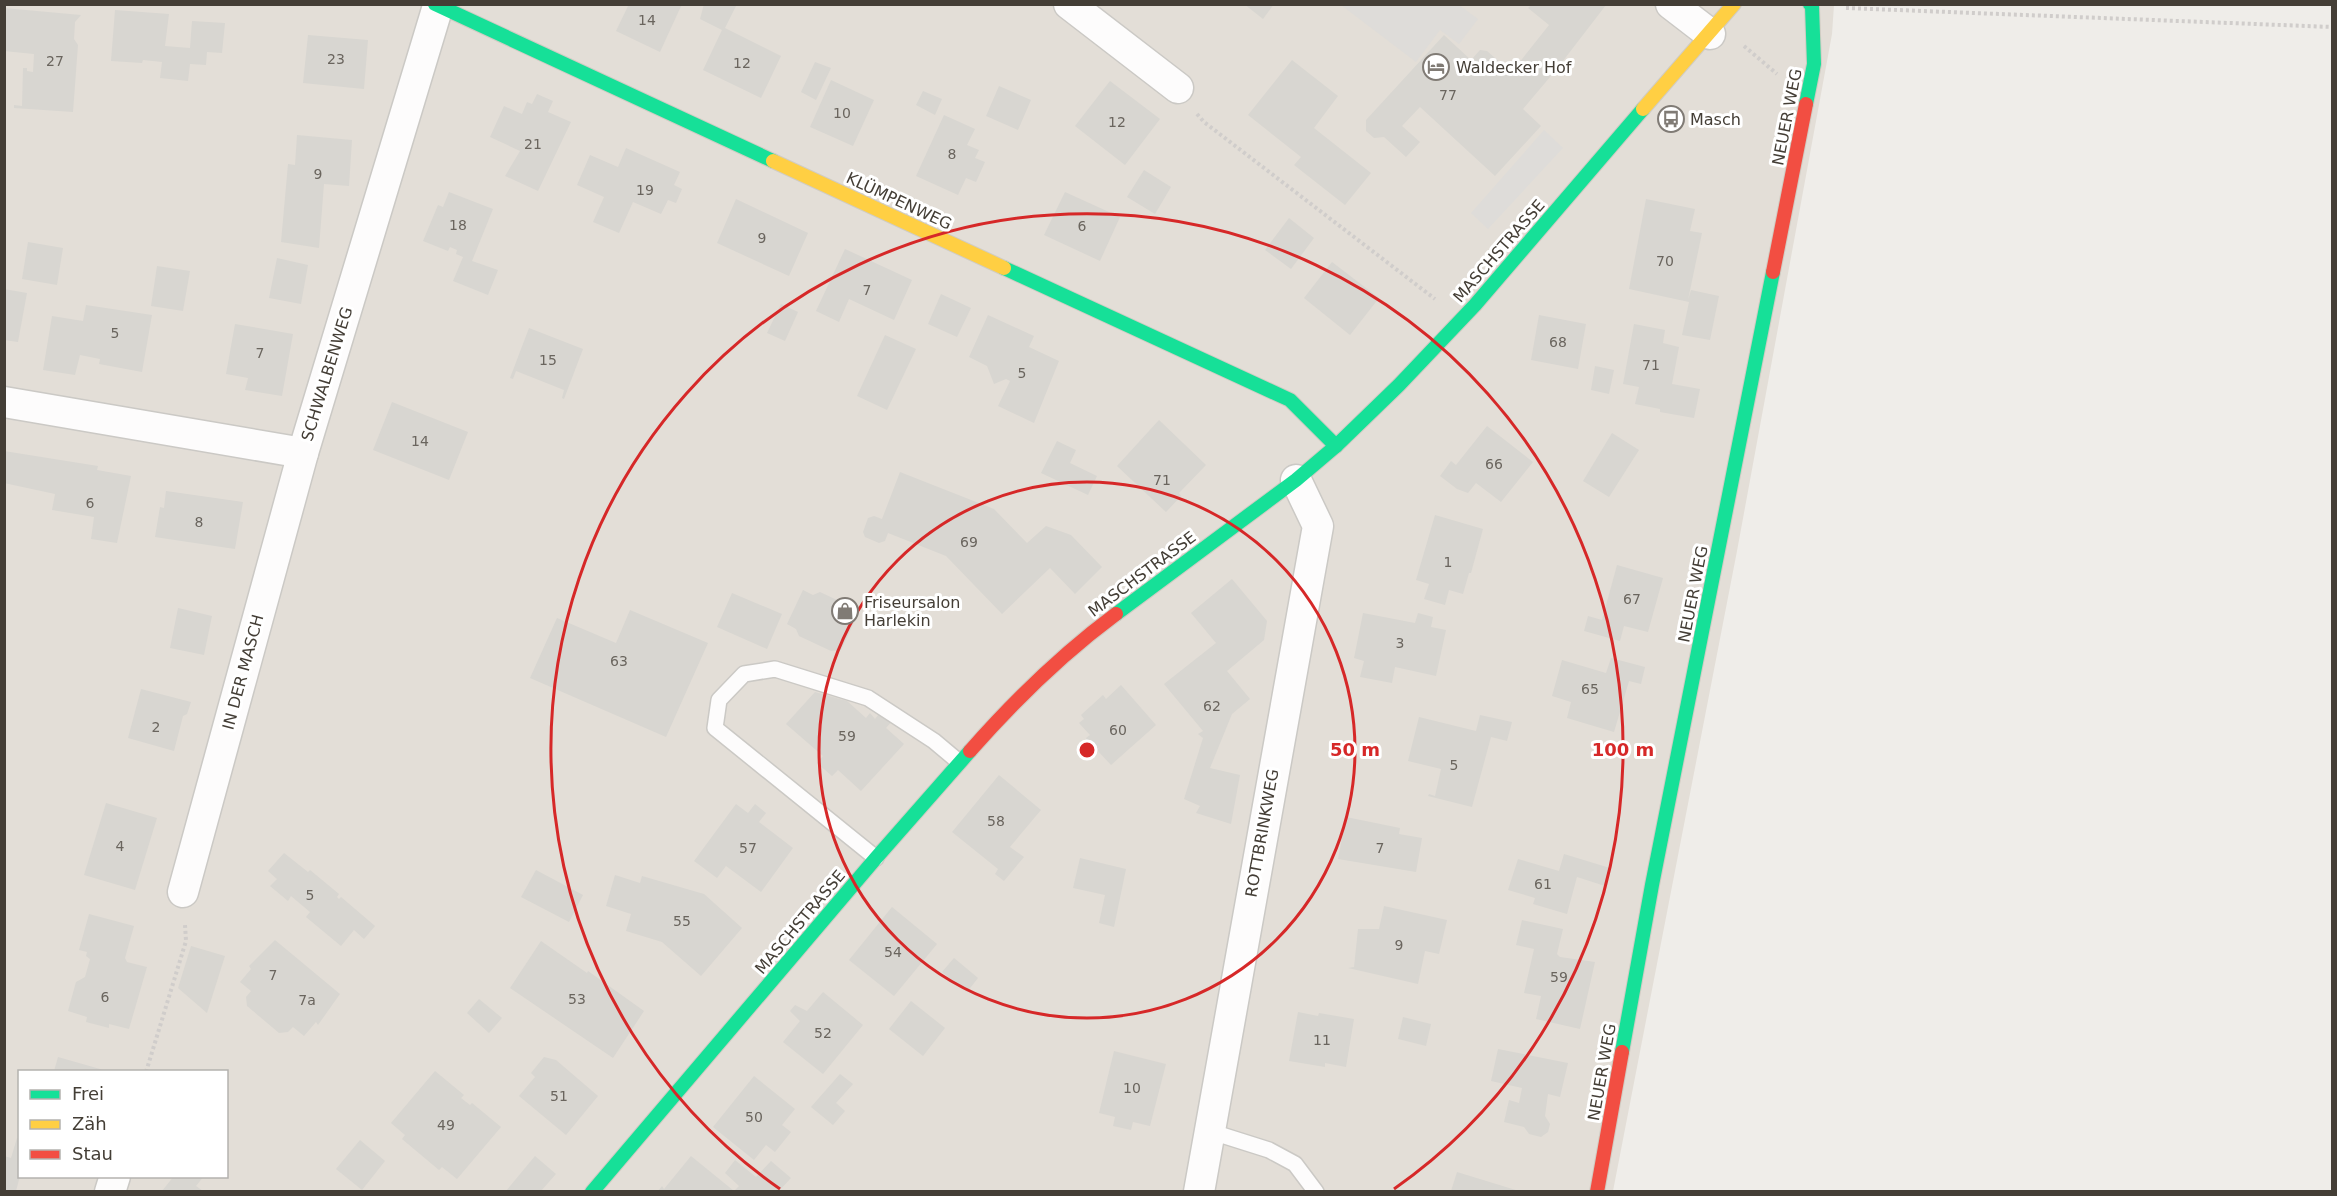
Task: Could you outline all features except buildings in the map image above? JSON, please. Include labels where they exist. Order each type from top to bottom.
[{"type":"street","points":[[1069,4],[1178,88]]},
{"type":"street","points":[[1671,4],[1714,29]]},
{"type":"street","name":"MASCHSTRASSE","points":[[592,1191],[876,858],[1000,717],[1046,672],[1092,632],[1296,480],[1400,386],[1462,319],[1734,4]]},
{"type":"street","name":"KLÜMPENWEG","points":[[437,5],[1290,400],[1336,446]]},
{"type":"street","name":"SCHWALBENWEG","points":[[4,402],[303,453],[437,5]]},
{"type":"street","name":"NEUER WEG","points":[[1597,1191],[1654,874],[1814,64],[1811,5]]},
{"type":"street","name":"IN DER MASCH","points":[[183,892],[303,453]]},
{"type":"street","name":"ROTTBRINKWEG","points":[[1199,1191],[1318,526],[1296,480]]},
{"type":"lane","points":[[876,858],[716,728],[719,700],[744,674],[775,669],[868,698],[934,741],[959,762]]},
{"type":"lane","points":[[1209,1131],[1269,1150],[1295,1164],[1316,1191]]},
{"type":"path","points":[[1811,5],[2332,27]]},
{"type":"path","points":[[1714,29],[1807,99]]},
{"type":"path","points":[[1178,88],[1204,122],[1462,319]]},
{"type":"path","points":[[146,1070],[186,941]]},
{"type":"shaded area","points":[[5,5],[1834,5],[1832,34],[1737,551],[1613,1191],[5,1192]]},
{"type":"shaded area","points":[[1341,5],[1459,5],[1478,19],[1459,44],[1440,30],[1416,62]]},
{"type":"shaded area","points":[[1544,130],[1563,148],[1488,229],[1471,213]]},
{"type":"traffic: fast","points":[[435,4],[773,161]]},
{"type":"traffic: fast","points":[[1806,104],[1814,64],[1812,6],[1810,4]]},
{"type":"traffic: fast","points":[[1116,614],[1296,480],[1336,446],[1399,385],[1475,305],[1643,109]]},
{"type":"traffic: fast","points":[[1004,268],[1290,400],[1336,446]]},
{"type":"traffic: fast","points":[[1622,1052],[1652,885],[1773,272]]},
{"type":"traffic: fast","points":[[592,1192],[970,751]]},
{"type":"traffic: slow","points":[[1643,109],[1734,4]]},
{"type":"traffic: slow","points":[[773,161],[1004,268]]},
{"type":"traffic: jam","points":[[1773,272],[1806,104]]},
{"type":"traffic: jam","points":[[970,751],[1039,679],[1116,614]]},
{"type":"traffic: jam","points":[[1597,1192],[1622,1052]]},
{"type":"place","name":"Waldecker Hof","points":[[1436,67]]},
{"type":"place","name":"Masch","points":[[1671,119]]},
{"type":"place","name":"Friseursalon Harlekin","points":[[845,611]]}]
